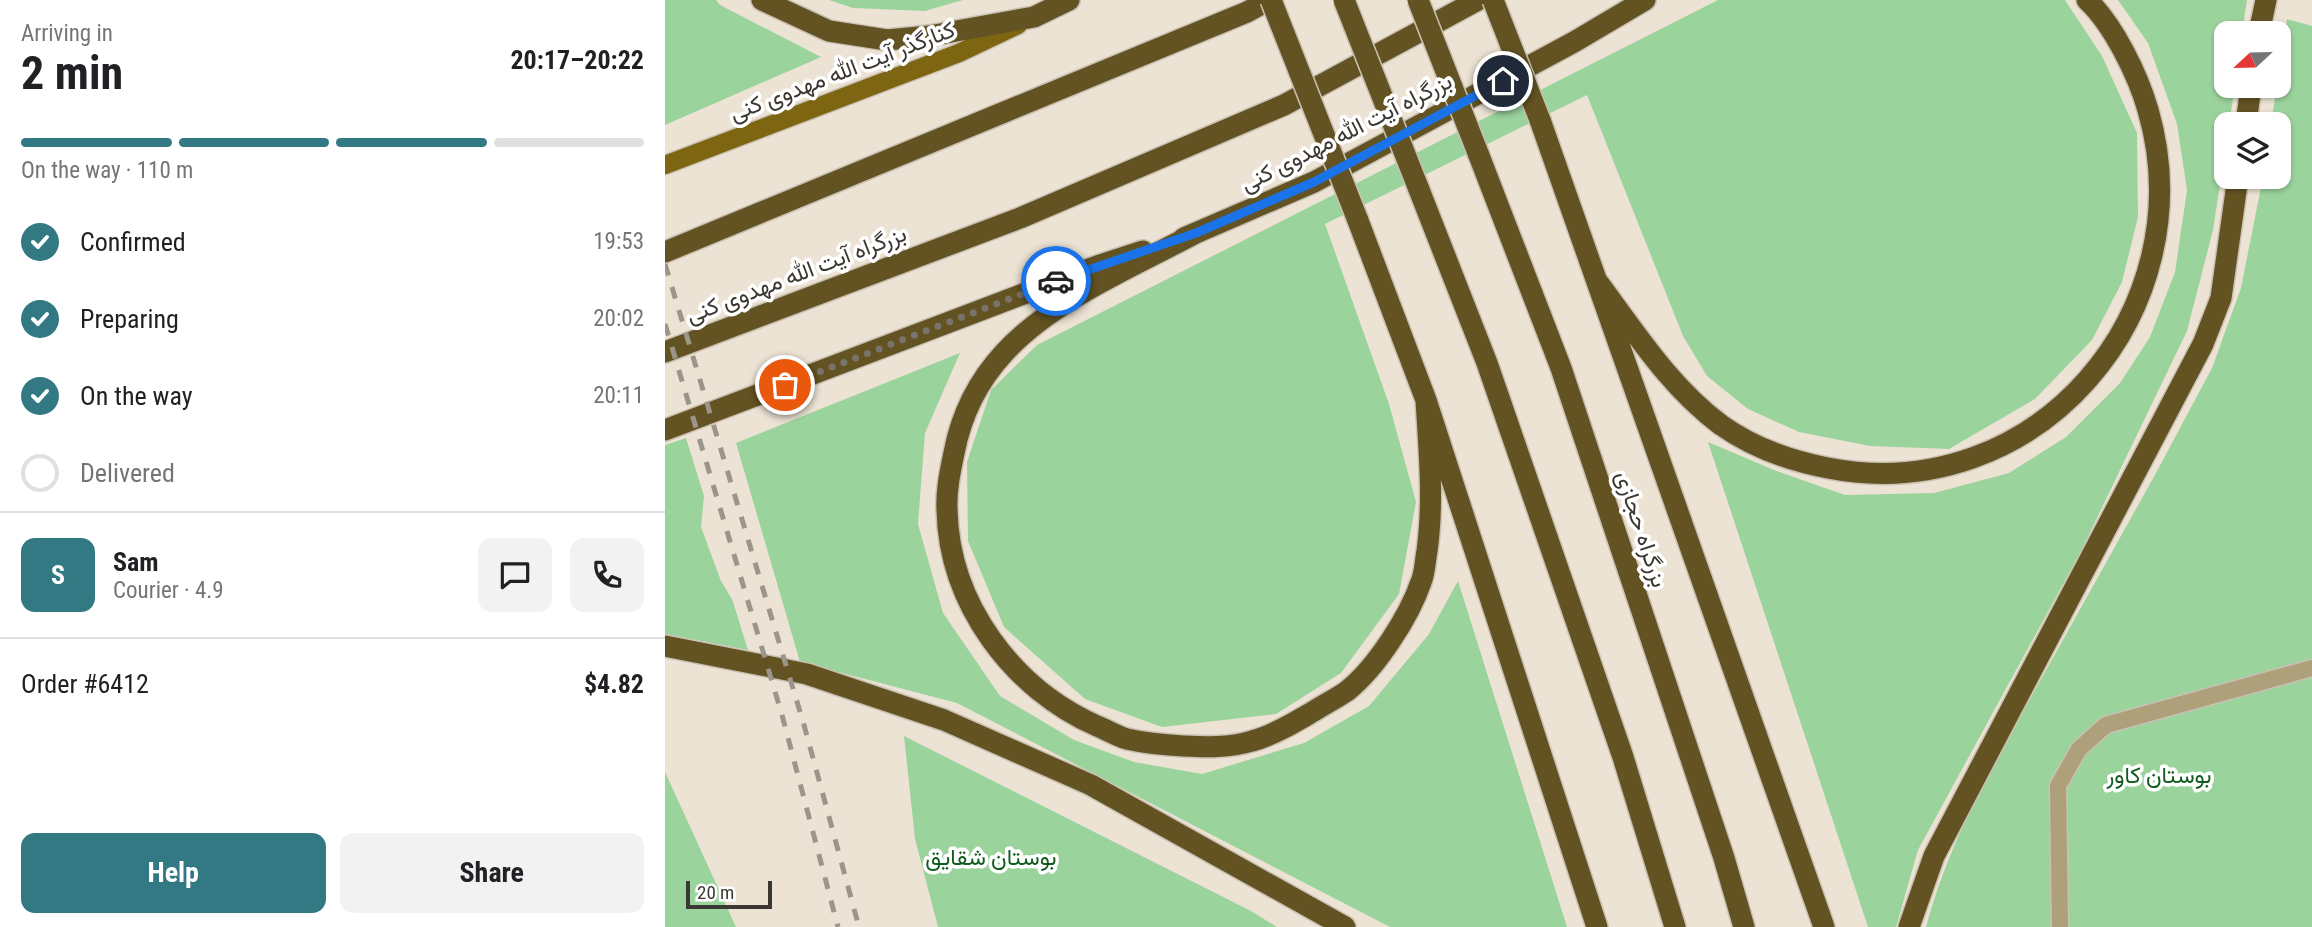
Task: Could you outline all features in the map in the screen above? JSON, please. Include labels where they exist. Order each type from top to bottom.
[{"type":"highway","points":[[762,0],[829,31],[887,40],[929,36],[1034,17],[1069,0]]},
{"type":"highway","points":[[665,252],[1270,0],[1426,400],[1597,927]]},
{"type":"highway","points":[[1344,0],[1487,363],[1623,757],[1675,927]]},
{"type":"highway","name":"بزرگراه حجازی","points":[[1418,0],[1561,368],[1724,858],[1744,927]]},
{"type":"highway","name":"بزرگراه آیت الله مهدوی کنی","points":[[665,352],[1020,218],[1246,121],[1284,104],[1478,0]]},
{"type":"highway","points":[[1493,0],[1540,120],[1823,927]]},
{"type":"highway","name":"بزرگراه آیت الله مهدوی کنی","points":[[665,430],[1097,266],[1196,233],[1314,182],[1562,49],[1645,0]]},
{"type":"highway","points":[[1597,281],[1662,368],[1688,398],[1723,426],[1763,449],[1808,464],[1857,474],[1896,474],[1962,463],[2010,442],[2056,412],[2092,376],[2125,328],[2146,279],[2158,231],[2161,175],[2156,137],[2144,93],[2122,47],[2087,0]]},
{"type":"highway","points":[[2262,21],[2266,0]]},
{"type":"highway","points":[[1909,927],[1934,856],[2203,344],[2221,298],[2236,189]]},
{"type":"highway","points":[[1196,233],[1075,298],[1021,335],[997,360],[976,390],[964,415],[955,444],[946,510],[952,548],[963,585],[976,616],[1008,661],[1031,685],[1058,706],[1125,738],[1169,745],[1218,747],[1251,741],[1282,729],[1347,691],[1375,661],[1406,615],[1422,581],[1432,491],[1426,400]]},
{"type":"highway","points":[[665,646],[807,674],[944,720],[1091,785],[1345,927]]},
{"type":"main road","name":"کنارگذر آیت الله مهدوی کنی","points":[[665,165],[959,52],[1034,17]]},
{"type":"lane","points":[[2060,927],[2058,786],[2079,749],[2106,725],[2312,668]]},
{"type":"green space","points":[[665,0],[716,0],[720,5],[821,57],[665,125]]},
{"type":"green space","points":[[829,0],[963,0],[925,11],[853,8]]},
{"type":"green space","points":[[1718,0],[2065,0],[2102,56],[2137,133],[2138,217],[2122,282],[2092,340],[2035,399],[1949,449],[1870,446],[1799,432],[1748,409],[1707,376],[1683,336],[1587,95],[1325,224],[1389,404],[1416,502],[1399,594],[1341,673],[1276,714],[1162,727],[1085,699],[1004,627],[968,541],[967,462],[991,390],[1037,345]]},
{"type":"green space","points":[[2118,0],[2247,0],[2244,21],[2214,21],[2214,98],[2233,98],[2231,112],[2214,112],[2214,189],[2219,189],[2213,230],[2187,331],[2081,551],[1918,850],[1896,927],[1868,927],[1708,442],[1774,470],[1845,495],[1934,493],[2009,473],[2066,437],[2120,383],[2150,337],[2175,272],[2187,190],[2177,124],[2148,43]]},
{"type":"green space","name":"بوستان کاور","points":[[2287,19],[2312,26],[2312,927],[1926,927],[1950,856],[1981,787],[2212,368],[2241,288],[2261,189],[2291,189],[2291,112],[2273,112],[2275,98],[2291,98],[2291,21]]},
{"type":"green space","points":[[960,353],[925,433],[918,524],[943,613],[1000,696],[1074,740],[1134,762],[1202,774],[1304,743],[1369,706],[1429,634],[1458,581],[1567,927],[1390,927],[957,703],[800,662],[736,443]]},
{"type":"green space","points":[[686,438],[704,496],[701,527],[721,581],[732,599],[748,650],[665,634],[665,445]]},
{"type":"green space","name":"بوستان شقایق","points":[[904,736],[1251,911],[1277,927],[938,927],[915,839]]},
{"type":"green space","points":[[665,772],[736,927],[665,927]]},
{"type":"railway","points":[[665,264],[804,725],[859,927]]},
{"type":"railway","points":[[665,324],[782,715],[838,927]]},
{"type":"way so far","points":[[785,385],[1056,281]]},
{"type":"route","points":[[1056,281],[1196,233],[1314,182],[1503,81]]}]
